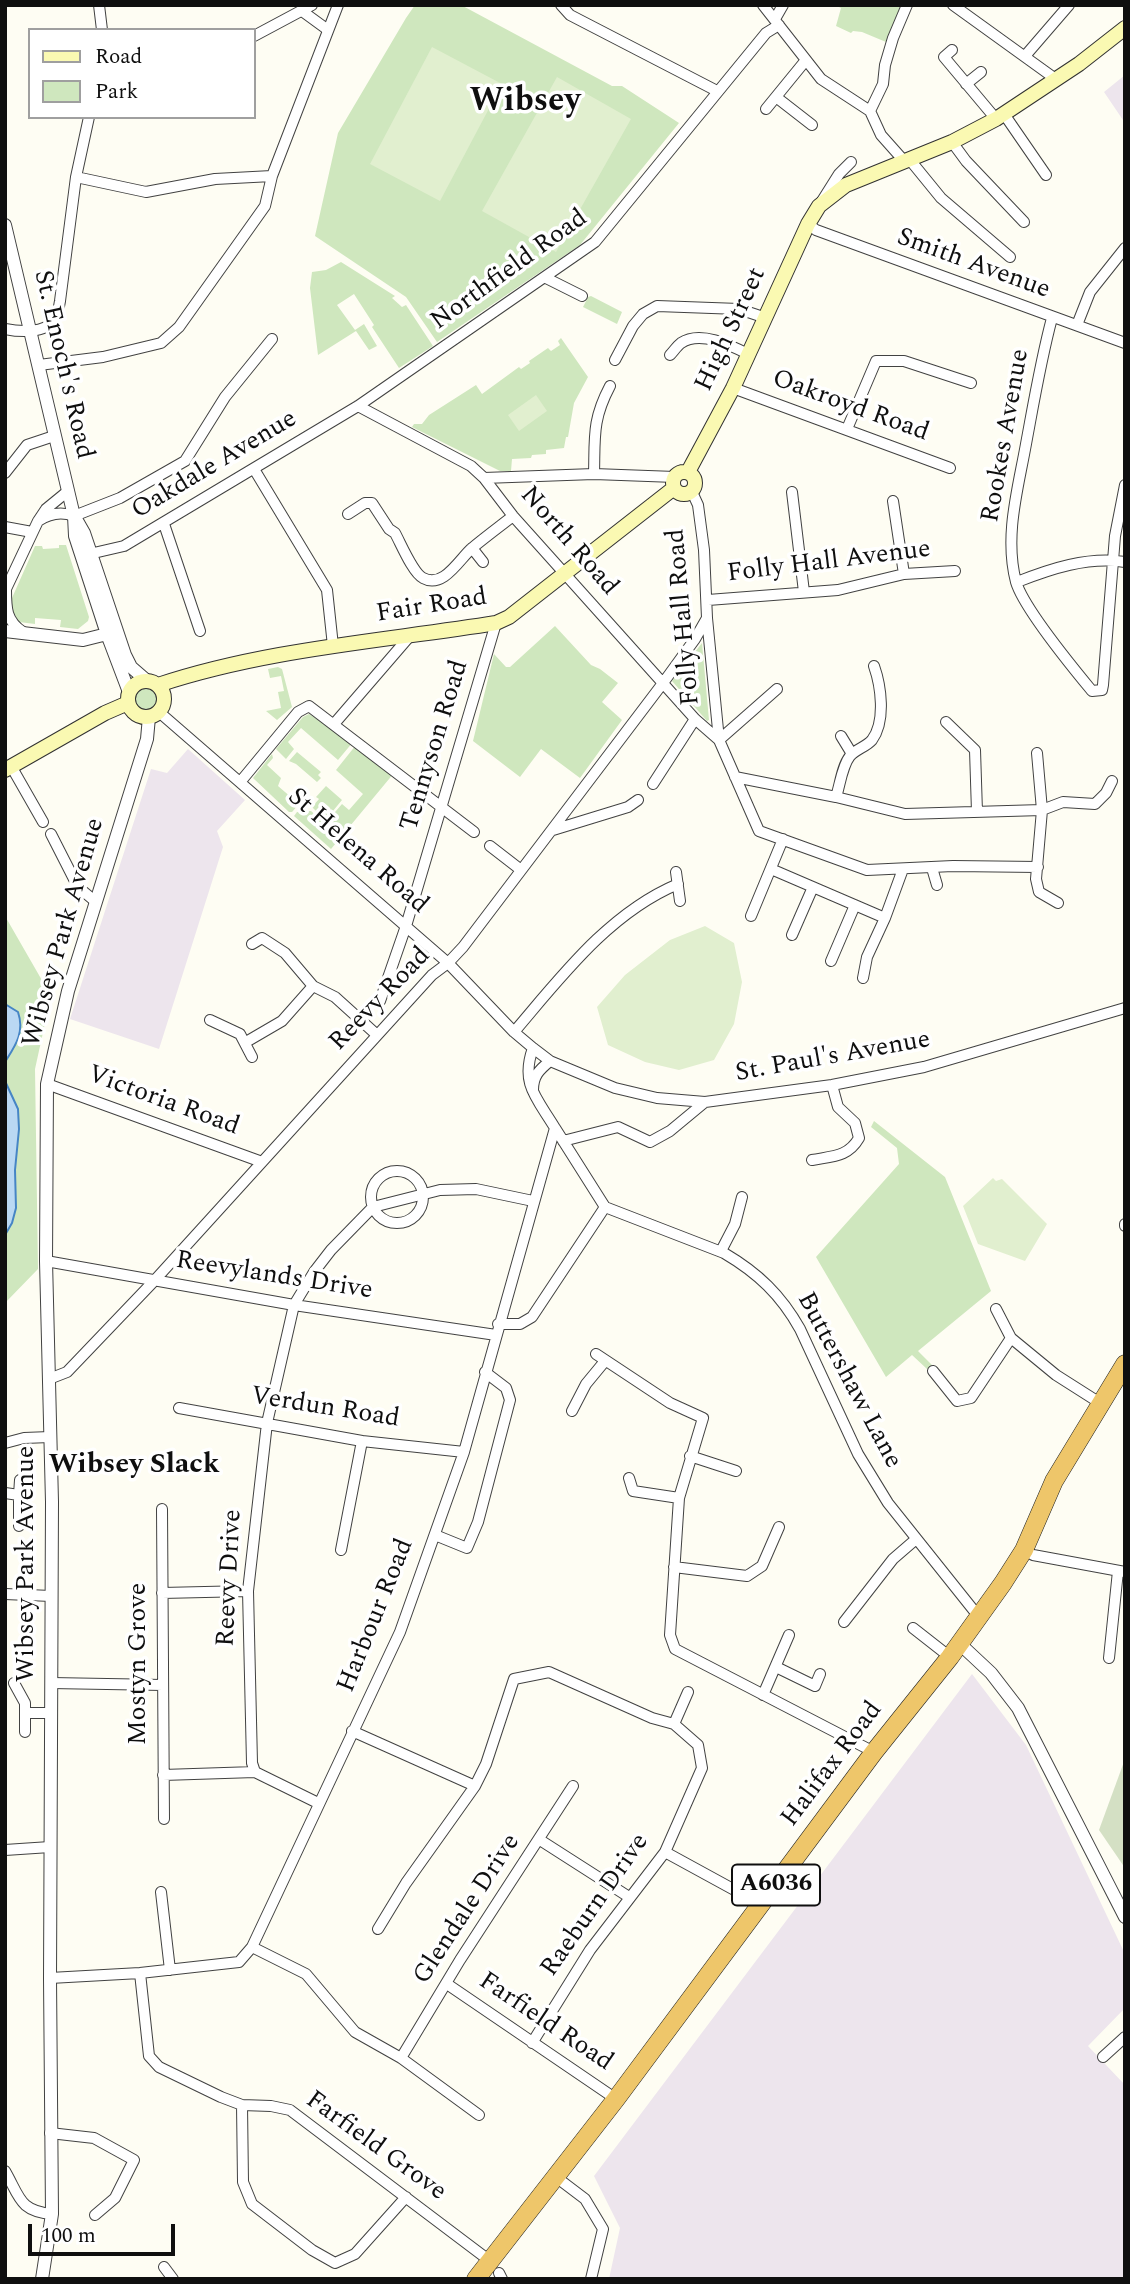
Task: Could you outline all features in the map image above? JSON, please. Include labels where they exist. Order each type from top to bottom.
[{"type":"highway","name":"Halifax Road","points":[[476,2279],[497,2271],[556,2177],[874,1752],[955,1650],[1024,1550],[1054,1481],[1125,1364]]},
{"type":"main road","name":"High Street","points":[[679,479],[733,388],[808,224],[819,206],[846,185],[952,142],[1000,117],[1057,80],[1125,28]]},
{"type":"main road","points":[[679,479],[683,494],[692,492]]},
{"type":"main road","name":"Fair Road","points":[[152,683],[333,646],[496,624],[565,573],[679,479]]},
{"type":"main road","points":[[8,768],[128,698],[136,683],[152,683],[164,697],[164,703],[154,715],[135,714],[128,698]]},
{"type":"street","points":[[99,5],[102,28]]},
{"type":"street","points":[[39,365],[103,357],[161,342],[179,327],[264,208],[272,176],[338,5]]},
{"type":"street","points":[[561,5],[570,15],[717,91]]},
{"type":"street","points":[[763,5],[821,79],[870,111],[881,135],[941,198],[1010,257]]},
{"type":"street","name":"Northfield Road","points":[[358,406],[594,243],[717,91],[777,22],[783,5]]},
{"type":"street","points":[[870,111],[883,85],[885,65],[893,38],[907,5]]},
{"type":"street","points":[[953,5],[1057,80]]},
{"type":"street","points":[[256,35],[307,8],[328,30]]},
{"type":"street","points":[[1026,57],[1063,8]]},
{"type":"street","points":[[948,53],[967,84],[1000,117],[1046,175]]},
{"type":"street","points":[[766,109],[806,60]]},
{"type":"street","points":[[967,84],[981,72]]},
{"type":"street","points":[[776,97],[812,125]]},
{"type":"street","points":[[5,328],[20,332],[43,328],[55,319],[60,301],[76,177],[89,119]]},
{"type":"street","points":[[952,142],[966,161],[1024,222]]},
{"type":"street","name":"High Street","points":[[819,206],[839,174],[851,162]]},
{"type":"street","points":[[76,177],[146,192],[215,179],[272,176]]},
{"type":"street","name":"Smith Avenue","points":[[808,224],[816,230],[1125,343]]},
{"type":"street","name":"St. Enoch's Road","points":[[5,225],[74,516],[84,533],[86,554],[107,634],[128,698]]},
{"type":"street","points":[[1077,325],[1090,292],[1125,248]]},
{"type":"street","points":[[546,278],[582,296]]},
{"type":"street","points":[[615,360],[633,326],[643,314],[657,306],[738,309],[766,318]]},
{"type":"street","name":"Rookes Avenue","points":[[1052,318],[1042,354],[1011,523],[1012,555],[1024,601],[1092,691],[1102,690],[1119,561]]},
{"type":"street","points":[[670,355],[681,343],[696,337],[729,345],[748,354]]},
{"type":"street","points":[[38,521],[56,513],[64,512],[74,516],[120,498],[185,461],[226,397],[272,339]]},
{"type":"street","points":[[940,373],[943,360]]},
{"type":"street","points":[[847,429],[876,361],[904,361],[971,383]]},
{"type":"street","points":[[594,474],[595,422],[610,386]]},
{"type":"street","name":"Oakroyd Road","points":[[733,388],[950,468]]},
{"type":"street","name":"Oakdale Avenue","points":[[86,554],[124,546],[358,406]]},
{"type":"street","name":"North Road","points":[[358,406],[471,466],[484,478],[513,516],[695,719],[719,740]]},
{"type":"street","points":[[5,473],[27,444],[54,436]]},
{"type":"street","points":[[254,469],[327,590],[333,646]]},
{"type":"street","points":[[484,478],[594,474],[679,479]]},
{"type":"street","points":[[1017,582],[1057,566],[1119,561],[1115,536],[1125,485]]},
{"type":"street","points":[[23,632],[14,627],[8,616],[6,590],[38,521],[46,509],[68,491]]},
{"type":"street","name":"Folly Hall Road","points":[[692,492],[700,516],[719,740],[759,831],[867,870],[1038,867]]},
{"type":"street","points":[[792,492],[804,592]]},
{"type":"street","points":[[893,501],[904,574]]},
{"type":"street","points":[[348,514],[365,503],[372,503],[389,529],[395,533],[416,570],[422,578],[429,580],[437,580],[450,572],[472,548],[513,516]]},
{"type":"street","points":[[164,524],[200,631]]},
{"type":"street","points":[[5,527],[32,532]]},
{"type":"street","points":[[472,548],[483,562]]},
{"type":"street","name":"St. Enoch's Road","points":[[86,554],[131,667],[152,683]]},
{"type":"street","name":"Folly Hall Avenue","points":[[708,600],[838,590],[904,574],[955,571]]},
{"type":"street","name":"Reevy Road","points":[[49,1379],[67,1372],[154,1281],[432,975],[448,963],[552,831],[663,683],[707,618]]},
{"type":"street","name":"Tennyson Road","points":[[380,1001],[406,926],[496,624]]},
{"type":"street","points":[[5,631],[83,640],[107,634]]},
{"type":"street","points":[[334,724],[409,637]]},
{"type":"street","points":[[836,797],[847,762],[852,754],[863,749],[872,739],[879,726],[880,683],[874,666]]},
{"type":"street","name":"Folly Hall Road","points":[[719,740],[777,689]]},
{"type":"street","points":[[241,781],[298,712],[309,706],[474,832]]},
{"type":"street","name":"St Helena Road","points":[[154,715],[241,781],[448,963],[514,1032],[550,1061]]},
{"type":"street","name":"Wibsey Park Avenue","points":[[42,2279],[52,2214],[47,1084],[68,991],[154,715]]},
{"type":"street","points":[[653,784],[695,719]]},
{"type":"street","points":[[946,722],[975,750],[977,812]]},
{"type":"street","points":[[841,736],[852,754]]},
{"type":"street","points":[[1037,752],[1042,810],[1036,879],[1039,892],[1058,903]]},
{"type":"street","points":[[8,768],[43,822]]},
{"type":"street","points":[[735,777],[905,814],[1042,810],[1063,802],[1095,804],[1106,793],[1112,781]]},
{"type":"street","points":[[552,831],[628,807],[638,800]]},
{"type":"street","points":[[51,834],[78,887],[96,902]]},
{"type":"street","points":[[751,916],[783,839]]},
{"type":"street","points":[[490,846],[521,870]]},
{"type":"street","points":[[932,867],[937,886]]},
{"type":"street","points":[[771,869],[885,918]]},
{"type":"street","points":[[863,978],[867,957],[903,869]]},
{"type":"street","points":[[676,872],[680,901]]},
{"type":"street","points":[[514,1032],[570,966],[625,915],[658,892],[678,884]]},
{"type":"street","points":[[792,935],[813,887]]},
{"type":"street","points":[[831,961],[855,905]]},
{"type":"street","points":[[252,944],[262,939],[285,953],[313,986],[335,996],[377,1035]]},
{"type":"street","points":[[246,1042],[282,1021],[313,986]]},
{"type":"street","name":"St. Paul's Avenue","points":[[550,1061],[615,1088],[657,1098],[705,1102],[832,1085],[924,1067],[1125,1008]]},
{"type":"street","points":[[210,1020],[240,1034],[253,1057]]},
{"type":"street","points":[[533,1048],[527,1071],[528,1083],[605,1207]]},
{"type":"street","points":[[533,1092],[533,1080],[537,1072],[550,1061]]},
{"type":"street","name":"Victoria Road","points":[[47,1084],[262,1162]]},
{"type":"street","points":[[812,1160],[853,1149],[859,1138],[855,1123],[838,1107],[832,1085]]},
{"type":"street","points":[[563,1141],[618,1127],[650,1142],[670,1131],[705,1102]]},
{"type":"street","name":"Harbour Road","points":[[252,1947],[400,1632],[464,1452],[555,1128]]},
{"type":"street","points":[[391,1172],[408,1173],[416,1178],[423,1194],[420,1210],[415,1217],[399,1223],[383,1219],[373,1207],[372,1189],[383,1175],[391,1172]]},
{"type":"street","points":[[294,1305],[331,1250],[373,1207],[440,1190],[477,1189],[533,1201]]},
{"type":"street","points":[[721,1251],[735,1224],[742,1197]]},
{"type":"street","name":"Reevylands Drive","points":[[46,1261],[294,1305],[497,1329],[520,1324],[532,1317],[605,1207]]},
{"type":"street","name":"Buttershaw Lane","points":[[605,1207],[721,1251],[762,1279],[789,1309],[858,1454],[888,1503],[915,1540],[979,1616]]},
{"type":"street","name":"Reevy Drive","points":[[255,1772],[252,1763],[248,1591],[267,1423],[294,1305]]},
{"type":"street","points":[[996,1309],[1011,1338],[1056,1375],[1100,1403]]},
{"type":"street","points":[[933,1371],[957,1401],[971,1398],[1011,1338]]},
{"type":"street","points":[[572,1411],[600,1357],[670,1403],[703,1418],[679,1498],[670,1634],[675,1649],[874,1752]]},
{"type":"street","points":[[435,1535],[467,1548],[478,1522],[510,1400],[506,1388],[485,1372]]},
{"type":"street","name":"Verdun Road","points":[[179,1408],[362,1441],[464,1452]]},
{"type":"street","points":[[5,1443],[24,1438],[50,1437]]},
{"type":"street","points":[[341,1550],[362,1441]]},
{"type":"street","points":[[690,1456],[736,1471]]},
{"type":"street","points":[[629,1478],[634,1491],[679,1498]]},
{"type":"street","points":[[19,1526],[20,1480]]},
{"type":"street","points":[[5,1493],[19,1495]]},
{"type":"street","name":"Mostyn Grove","points":[[162,1509],[164,1819]]},
{"type":"street","points":[[674,1567],[747,1576],[762,1566],[779,1527]]},
{"type":"street","points":[[844,1622],[893,1559],[915,1540]]},
{"type":"street","points":[[1024,1550],[1033,1555],[1121,1572],[1109,1658]]},
{"type":"street","points":[[162,1593],[248,1591]]},
{"type":"street","points":[[5,1594],[51,1596]]},
{"type":"street","points":[[913,1628],[991,1672],[1018,1708],[1125,1917]]},
{"type":"street","points":[[763,1695],[789,1635]]},
{"type":"street","points":[[776,1667],[815,1686],[820,1674]]},
{"type":"street","name":"Raeburn Drive","points":[[475,1786],[486,1764],[513,1679],[549,1672],[652,1718],[674,1724],[698,1745],[702,1768],[665,1852],[590,1950],[532,2043]]},
{"type":"street","points":[[14,1683],[22,1697],[26,1713],[25,1732]]},
{"type":"street","points":[[51,1684],[163,1685]]},
{"type":"street","points":[[674,1724],[688,1692]]},
{"type":"street","points":[[26,1713],[51,1713]]},
{"type":"street","points":[[352,1731],[475,1786],[406,1883],[378,1929]]},
{"type":"street","points":[[163,1775],[255,1772],[318,1803]]},
{"type":"street","name":"Glendale Drive","points":[[401,2058],[460,1960],[573,1786]]},
{"type":"street","points":[[540,1840],[629,1897]]},
{"type":"street","points":[[5,1850],[50,1847]]},
{"type":"street","points":[[665,1852],[762,1905]]},
{"type":"street","points":[[161,1892],[170,1970]]},
{"type":"street","points":[[50,1978],[140,1973],[239,1962],[252,1947],[306,1974],[355,2032],[401,2058],[479,2115]]},
{"type":"street","name":"Farfield Grove","points":[[140,1973],[149,2056],[159,2067],[242,2105],[290,2110],[406,2197],[497,2271]]},
{"type":"street","name":"Farfield Road","points":[[447,1984],[616,2099]]},
{"type":"street","points":[[1104,2057],[1125,2037]]},
{"type":"street","points":[[242,2105],[243,2182],[252,2204],[312,2250],[335,2263],[355,2254],[406,2197]]},
{"type":"street","points":[[50,2133],[94,2138],[134,2160],[115,2198],[95,2215]]},
{"type":"street","points":[[5,2171],[25,2207],[52,2214]]},
{"type":"street","points":[[556,2177],[585,2199],[604,2229],[591,2279]]},
{"type":"street","points":[[164,2267],[173,2279]]},
{"type":"shaded area","points":[[1125,75],[1125,123],[1104,92]]},
{"type":"shaded area","points":[[188,749],[245,800],[217,831],[223,847],[159,1049],[70,1019],[151,769],[167,773]]},
{"type":"shaded area","points":[[972,1674],[1026,1745],[1125,1954],[1125,2008],[1088,2046],[1125,2085],[1125,2279],[609,2279],[620,2228],[594,2176]]},
{"type":"green space","points":[[415,5],[461,5],[612,86],[622,86],[679,123],[580,245],[437,342],[406,297],[315,236],[338,133]]},
{"type":"green space","points":[[835,5],[901,5],[886,42],[862,32],[851,33],[836,26],[841,8]]},
{"type":"green space","points":[[432,47],[502,84],[440,201],[370,164]]},
{"type":"green space","points":[[557,77],[631,119],[556,252],[482,211]]},
{"type":"green space","points":[[341,262],[395,296],[392,298],[402,307],[406,305],[433,346],[399,368],[354,294],[337,305],[355,330],[364,324],[377,346],[369,350],[356,331],[318,355],[310,288],[312,272],[326,270]]},
{"type":"green space","points":[[591,296],[622,312],[617,324],[583,307]]},
{"type":"green space","points":[[561,338],[588,377],[574,403],[564,448],[546,450],[546,454],[532,455],[531,458],[512,459],[511,471],[500,471],[412,427],[414,424],[422,424],[429,415],[476,385],[482,394],[548,348],[551,351],[560,345],[558,341]]},
{"type":"green space","points":[[536,395],[547,411],[519,431],[508,415]]},
{"type":"green space","points":[[59,545],[66,545],[88,621],[78,629],[60,627],[61,620],[35,618],[35,624],[19,622],[10,609],[12,598],[35,546],[42,546],[43,549],[59,548]]},
{"type":"green space","points":[[555,626],[591,665],[618,683],[602,702],[622,720],[580,778],[541,749],[520,777],[473,741],[494,654],[506,667],[510,667]]},
{"type":"green space","points":[[702,643],[709,720],[707,721],[672,681]]},
{"type":"green space","points":[[268,669],[282,669],[292,707],[277,720],[266,711],[281,708],[278,692],[284,691],[281,676],[270,678]]},
{"type":"green space","points":[[145,684],[155,688],[159,698],[155,708],[145,712],[135,708],[131,698],[135,688]]},
{"type":"green space","points":[[309,714],[353,742],[338,760],[301,728],[288,742],[294,749],[286,759],[276,749],[303,717]]},
{"type":"green space","points":[[356,745],[394,773],[331,849],[294,816],[297,812],[311,811],[321,820],[329,819],[342,804],[349,810],[363,794],[336,770]]},
{"type":"green space","points":[[297,752],[321,772],[318,775],[321,778],[317,782],[289,761]]},
{"type":"green space","points":[[272,754],[273,758],[267,765],[281,778],[278,786],[299,804],[292,812],[253,778]]},
{"type":"green space","points":[[326,786],[342,800],[328,817],[322,817],[312,807],[319,799],[316,797]]},
{"type":"green space","points":[[5,916],[51,996],[35,1069],[38,1269],[5,1303]]},
{"type":"green space","points":[[705,926],[734,943],[742,982],[734,1024],[714,1060],[679,1070],[645,1062],[608,1045],[597,1007],[625,975],[670,940]]},
{"type":"green space","points":[[874,1121],[945,1177],[991,1291],[918,1351],[932,1365],[927,1369],[912,1355],[886,1377],[816,1257],[899,1164],[897,1148],[871,1127]]},
{"type":"green space","points":[[993,1178],[996,1181],[1002,1179],[1047,1224],[1025,1261],[978,1244],[963,1206]]},
{"type":"green space","points":[[1125,1759],[1125,1868],[1099,1830]]},
{"type":"water","points":[[5,1004],[18,1012],[20,1026],[18,1039],[5,1062]]},
{"type":"water","points":[[5,1081],[18,1109],[19,1129],[15,1170],[16,1208],[5,1235]]},
{"type":"district","name":"Wibsey","points":[[525,104]]},
{"type":"district","name":"Wibsey Slack","points":[[134,1467]]}]
